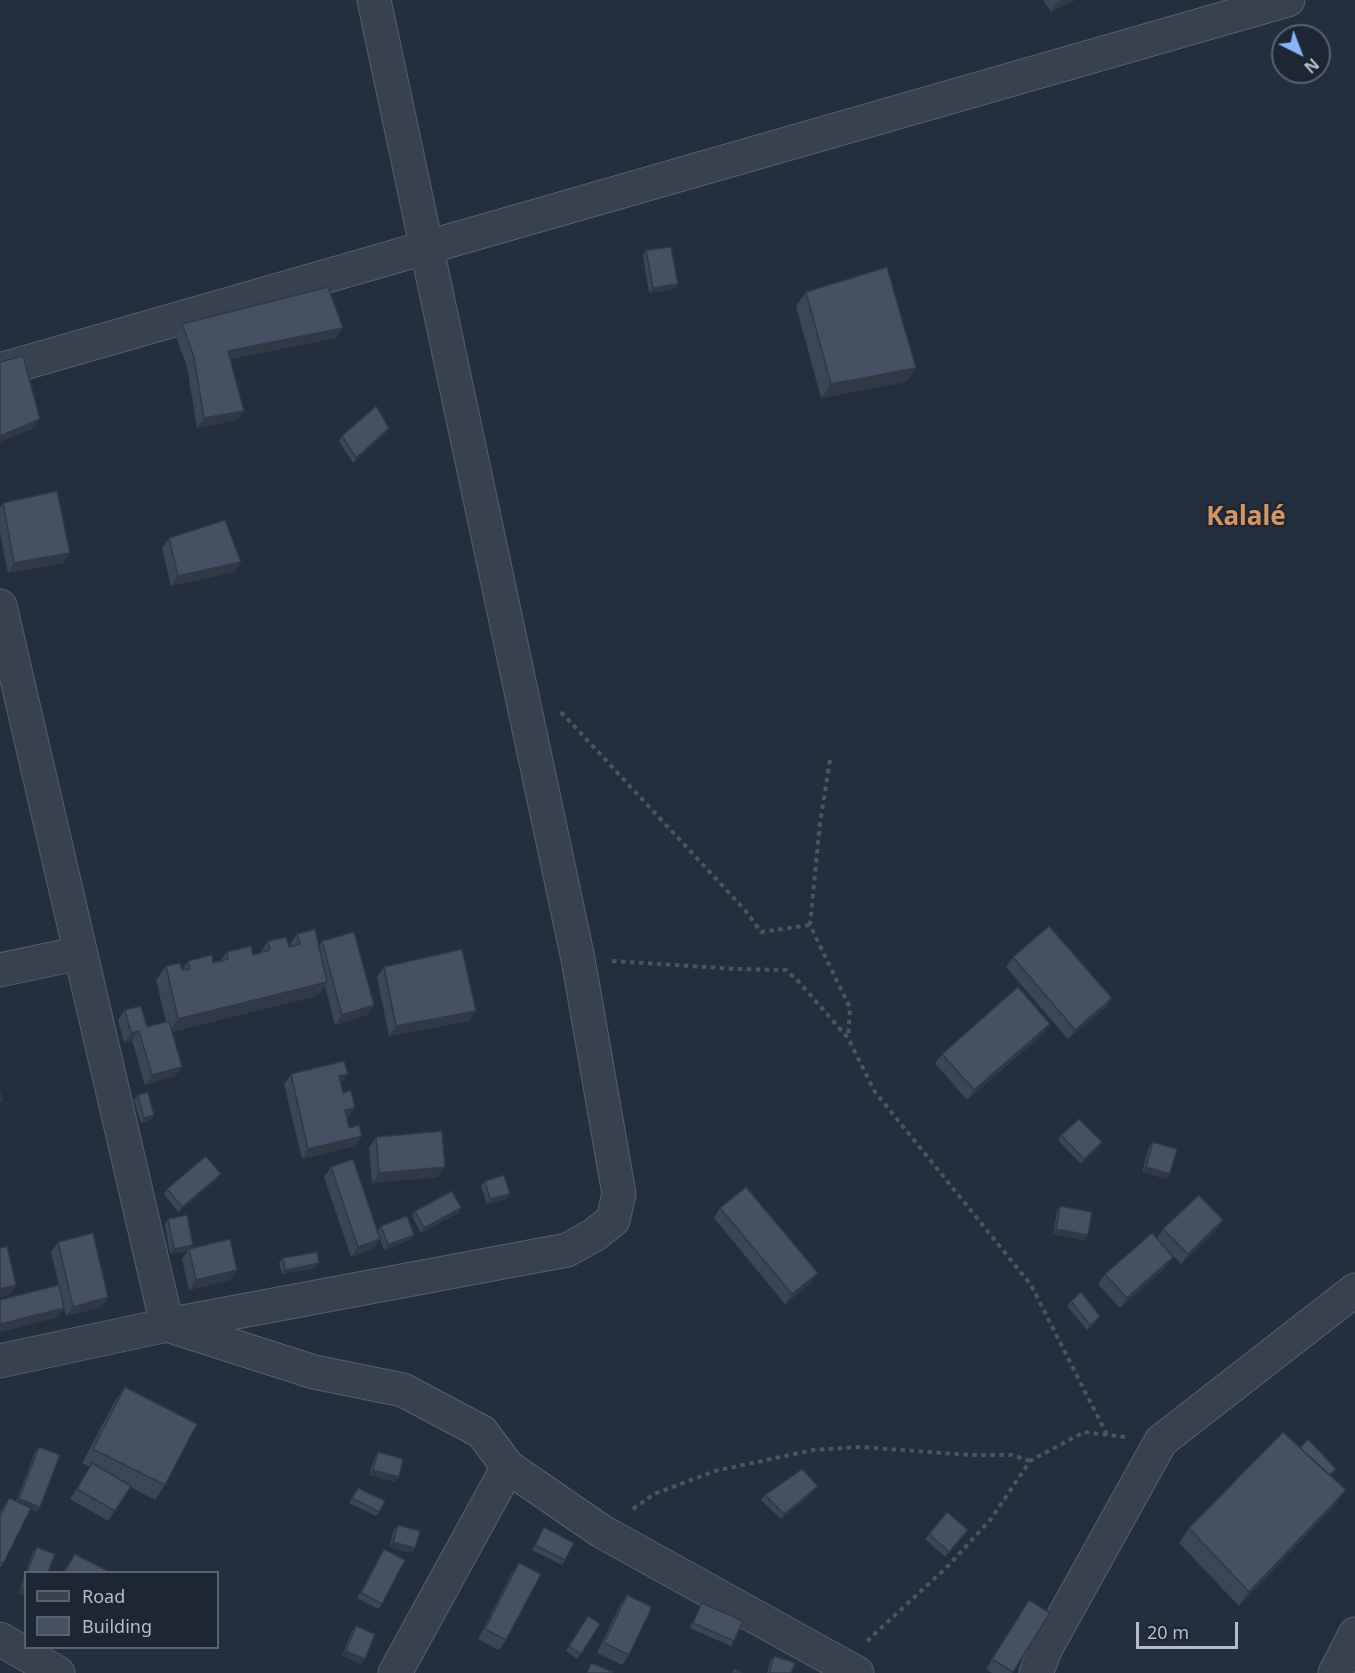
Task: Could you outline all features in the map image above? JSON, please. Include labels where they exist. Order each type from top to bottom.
[{"type":"street","points":[[0,1361],[167,1325],[567,1250],[613,1220],[619,1194],[578,959],[374,0]]},
{"type":"street","points":[[0,370],[1288,0]]},
{"type":"street","points":[[0,606],[167,1325]]},
{"type":"street","points":[[0,970],[80,953]]},
{"type":"street","points":[[1036,1673],[1046,1648],[1161,1441],[1355,1290]]},
{"type":"street","points":[[167,1325],[314,1372],[404,1390],[482,1432],[508,1467],[601,1531],[849,1669]]},
{"type":"street","points":[[395,1673],[508,1467]]},
{"type":"street","points":[[1335,1673],[1355,1634]]},
{"type":"street","points":[[0,1639],[58,1673]]},
{"type":"path","points":[[555,706],[745,910],[761,932],[810,925]]},
{"type":"path","points":[[830,760],[820,823],[810,925],[849,1008],[848,1038]]},
{"type":"path","points":[[578,959],[786,970],[848,1038],[875,1092],[1031,1285],[1107,1435]]},
{"type":"path","points":[[849,1669],[991,1519],[1030,1461],[1084,1432],[1161,1441]]},
{"type":"path","points":[[601,1531],[654,1494],[715,1471],[813,1450],[860,1447],[970,1455],[1012,1455],[1030,1461]]},
{"type":"building","points":[[671,247],[678,284],[653,288],[646,250]]},
{"type":"building","points":[[887,267],[916,368],[831,384],[806,292]]},
{"type":"building","points":[[328,287],[343,328],[228,351],[244,411],[204,418],[194,357],[182,324]]},
{"type":"building","points":[[23,356],[40,419],[0,436],[0,362]]},
{"type":"building","points":[[376,406],[389,428],[356,458],[342,436]]},
{"type":"building","points":[[57,491],[70,553],[14,563],[3,503]]},
{"type":"building","points":[[225,520],[241,562],[178,576],[169,538]]},
{"type":"building","points":[[1049,926],[1112,998],[1075,1030],[1013,957]]},
{"type":"building","points":[[315,929],[327,982],[178,1019],[166,966],[180,963],[182,970],[190,969],[188,961],[212,955],[213,963],[228,959],[227,952],[251,946],[253,955],[270,950],[268,941],[286,937],[289,947],[300,944],[297,934]]},
{"type":"building","points":[[354,932],[374,1005],[342,1015],[322,941]]},
{"type":"building","points":[[462,949],[476,1011],[396,1026],[384,967]]},
{"type":"building","points":[[1018,987],[1050,1024],[974,1090],[942,1054]]},
{"type":"building","points":[[141,1006],[147,1027],[169,1021],[182,1067],[152,1075],[139,1031],[131,1033],[125,1010]]},
{"type":"building","points":[[344,1061],[348,1074],[339,1076],[343,1093],[351,1090],[355,1108],[345,1110],[349,1128],[359,1125],[362,1136],[308,1149],[291,1074]]},
{"type":"building","points":[[148,1092],[154,1115],[144,1118],[138,1095]]},
{"type":"building","points":[[1079,1119],[1102,1142],[1084,1159],[1061,1135]]},
{"type":"building","points":[[442,1131],[445,1167],[379,1173],[376,1137]]},
{"type":"building","points":[[1153,1142],[1177,1149],[1170,1174],[1146,1167]]},
{"type":"building","points":[[206,1156],[221,1174],[182,1207],[167,1189]]},
{"type":"building","points":[[353,1159],[380,1239],[358,1247],[331,1167]]},
{"type":"building","points":[[504,1175],[510,1194],[490,1199],[485,1181]]},
{"type":"building","points":[[746,1187],[818,1273],[792,1294],[720,1208]]},
{"type":"building","points":[[452,1191],[461,1208],[424,1228],[415,1211]]},
{"type":"building","points":[[1199,1195],[1223,1220],[1188,1254],[1163,1229]]},
{"type":"building","points":[[1060,1206],[1092,1212],[1088,1235],[1056,1229]]},
{"type":"building","points":[[187,1215],[193,1245],[174,1249],[168,1219]]},
{"type":"building","points":[[407,1216],[414,1235],[388,1245],[381,1226]]},
{"type":"building","points":[[93,1233],[108,1297],[73,1307],[58,1242]]},
{"type":"building","points":[[1152,1233],[1173,1257],[1127,1298],[1105,1274]]},
{"type":"building","points":[[230,1239],[237,1270],[196,1280],[189,1249]]},
{"type":"building","points":[[7,1246],[16,1285],[0,1289],[0,1248]]},
{"type":"building","points":[[317,1252],[319,1263],[285,1270],[283,1258]]},
{"type":"building","points":[[59,1285],[64,1308],[0,1324],[0,1300]]},
{"type":"building","points":[[1081,1292],[1100,1316],[1090,1325],[1071,1301]]},
{"type":"building","points":[[125,1387],[197,1424],[165,1485],[93,1449]]},
{"type":"building","points":[[1283,1432],[1346,1490],[1249,1592],[1189,1528]]},
{"type":"building","points":[[1308,1439],[1336,1469],[1329,1475],[1300,1448]]},
{"type":"building","points":[[39,1447],[60,1455],[40,1507],[19,1499]]},
{"type":"building","points":[[378,1452],[403,1459],[399,1477],[373,1470]]},
{"type":"building","points":[[92,1463],[131,1486],[115,1511],[77,1489]]},
{"type":"building","points":[[802,1469],[818,1486],[784,1514],[765,1495]]},
{"type":"building","points":[[358,1488],[385,1501],[379,1512],[352,1498]]},
{"type":"building","points":[[9,1498],[31,1508],[3,1564],[0,1562],[0,1516]]},
{"type":"building","points":[[947,1512],[968,1530],[949,1552],[929,1534]]},
{"type":"building","points":[[398,1525],[420,1531],[415,1548],[393,1542]]},
{"type":"building","points":[[544,1527],[574,1543],[565,1560],[535,1545]]},
{"type":"building","points":[[37,1547],[55,1554],[48,1571],[27,1571]]},
{"type":"building","points":[[384,1549],[405,1560],[382,1604],[361,1593]]},
{"type":"building","points":[[75,1554],[108,1571],[66,1571]]},
{"type":"building","points":[[519,1563],[541,1574],[506,1640],[485,1629]]},
{"type":"building","points":[[627,1595],[652,1607],[629,1655],[604,1643]]},
{"type":"building","points":[[1029,1600],[1050,1613],[1013,1672],[992,1659]]},
{"type":"building","points":[[702,1603],[743,1621],[734,1641],[693,1623]]},
{"type":"building","points":[[588,1616],[600,1624],[581,1654],[569,1646]]},
{"type":"building","points":[[356,1626],[375,1634],[365,1659],[346,1651]]},
{"type":"building","points":[[774,1656],[795,1663],[791,1673],[769,1673]]},
{"type":"building","points":[[591,1663],[613,1672],[587,1673]]},
{"type":"district","name":"Kalalé","points":[[1246,518]]}]
